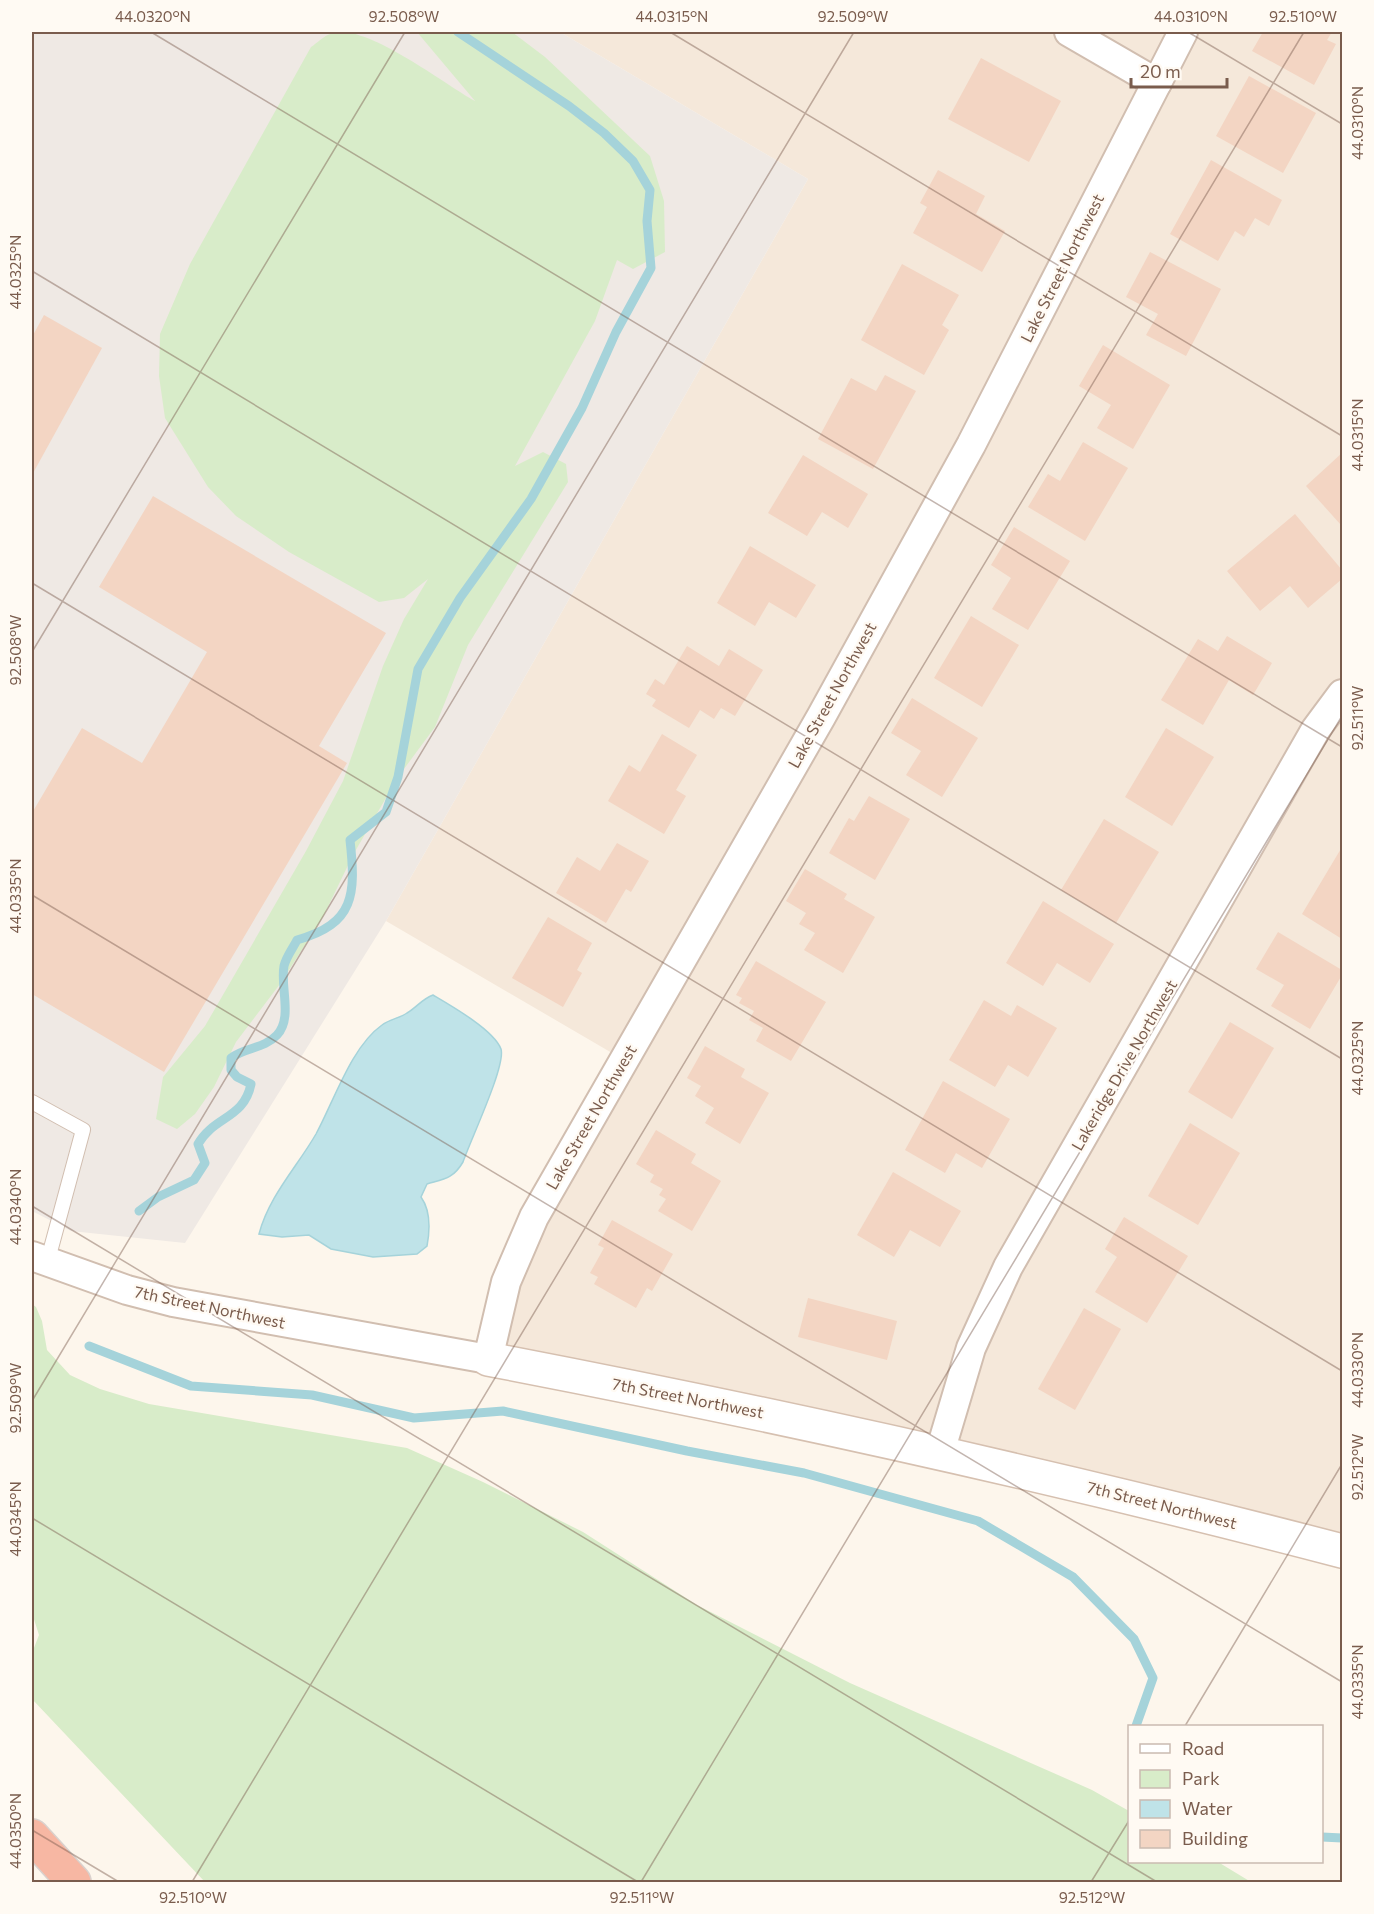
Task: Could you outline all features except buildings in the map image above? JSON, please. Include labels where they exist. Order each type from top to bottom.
[{"type":"highway","points":[[32,1836],[74,1882]]},
{"type":"street","points":[[1069,32],[1157,83]]},
{"type":"street","name":"Lake Street Northwest","points":[[488,1359],[506,1282],[534,1216],[821,717],[971,446],[1183,32]]},
{"type":"street","name":"Lakeridge Drive Northwest","points":[[940,1452],[971,1348],[1008,1267],[1316,729],[1342,694]]},
{"type":"street","name":"7th Street Northwest","points":[[39,1259],[173,1302],[708,1401],[940,1452],[1342,1551]]},
{"type":"lane","points":[[32,1102],[83,1130],[39,1259]]},
{"type":"shaded area","points":[[32,32],[560,32],[808,179],[386,921],[185,1243],[71,1231],[32,1211]]},
{"type":"shaded area","points":[[560,32],[1342,32],[1342,1551],[488,1359],[506,1282],[624,1060],[386,921],[808,179]]},
{"type":"green space","points":[[344,32],[362,36],[404,56],[475,101],[417,32],[512,32],[545,57],[650,156],[664,201],[665,252],[633,269],[617,260],[595,321],[515,466],[543,452],[566,464],[568,482],[468,645],[435,727],[398,777],[353,855],[323,917],[280,984],[236,1042],[214,1087],[195,1114],[177,1129],[156,1119],[163,1077],[205,1026],[306,851],[343,781],[383,666],[404,619],[428,579],[404,598],[379,602],[289,552],[236,516],[208,487],[165,418],[159,376],[160,334],[190,264],[311,47],[323,38],[330,34]]},
{"type":"green space","points":[[32,1304],[36,1307],[42,1321],[47,1350],[70,1375],[100,1389],[149,1404],[407,1448],[483,1482],[583,1532],[697,1605],[850,1683],[1092,1790],[1128,1810],[1128,1863],[1220,1863],[1251,1882],[205,1882],[32,1699],[32,1653],[39,1635],[32,1613]]},
{"type":"water","points":[[433,995],[490,1034],[501,1049],[501,1058],[493,1087],[463,1162],[452,1175],[427,1184],[421,1197],[427,1208],[429,1221],[427,1246],[417,1254],[373,1257],[331,1249],[309,1235],[282,1237],[259,1234],[269,1207],[316,1134],[344,1075],[361,1047],[382,1025],[411,1011]]},
{"type":"waterway","points":[[139,1211],[158,1197],[194,1180],[205,1163],[198,1144],[212,1128],[235,1111],[247,1095],[251,1084],[237,1077],[231,1070],[231,1058],[266,1043],[277,1035],[284,1020],[283,974],[288,956],[297,940],[331,925],[341,916],[348,904],[352,876],[350,840],[386,812],[398,777],[418,669],[460,598],[531,499],[582,408],[616,332],[651,268],[647,221],[650,190],[633,161],[604,133],[569,106],[458,32]]},
{"type":"waterway","points":[[89,1346],[191,1386],[312,1395],[414,1418],[503,1411],[687,1451],[804,1473],[978,1521],[1073,1577],[1134,1639],[1153,1678],[1136,1725]]},
{"type":"waterway","points":[[1323,1837],[1342,1838]]}]
